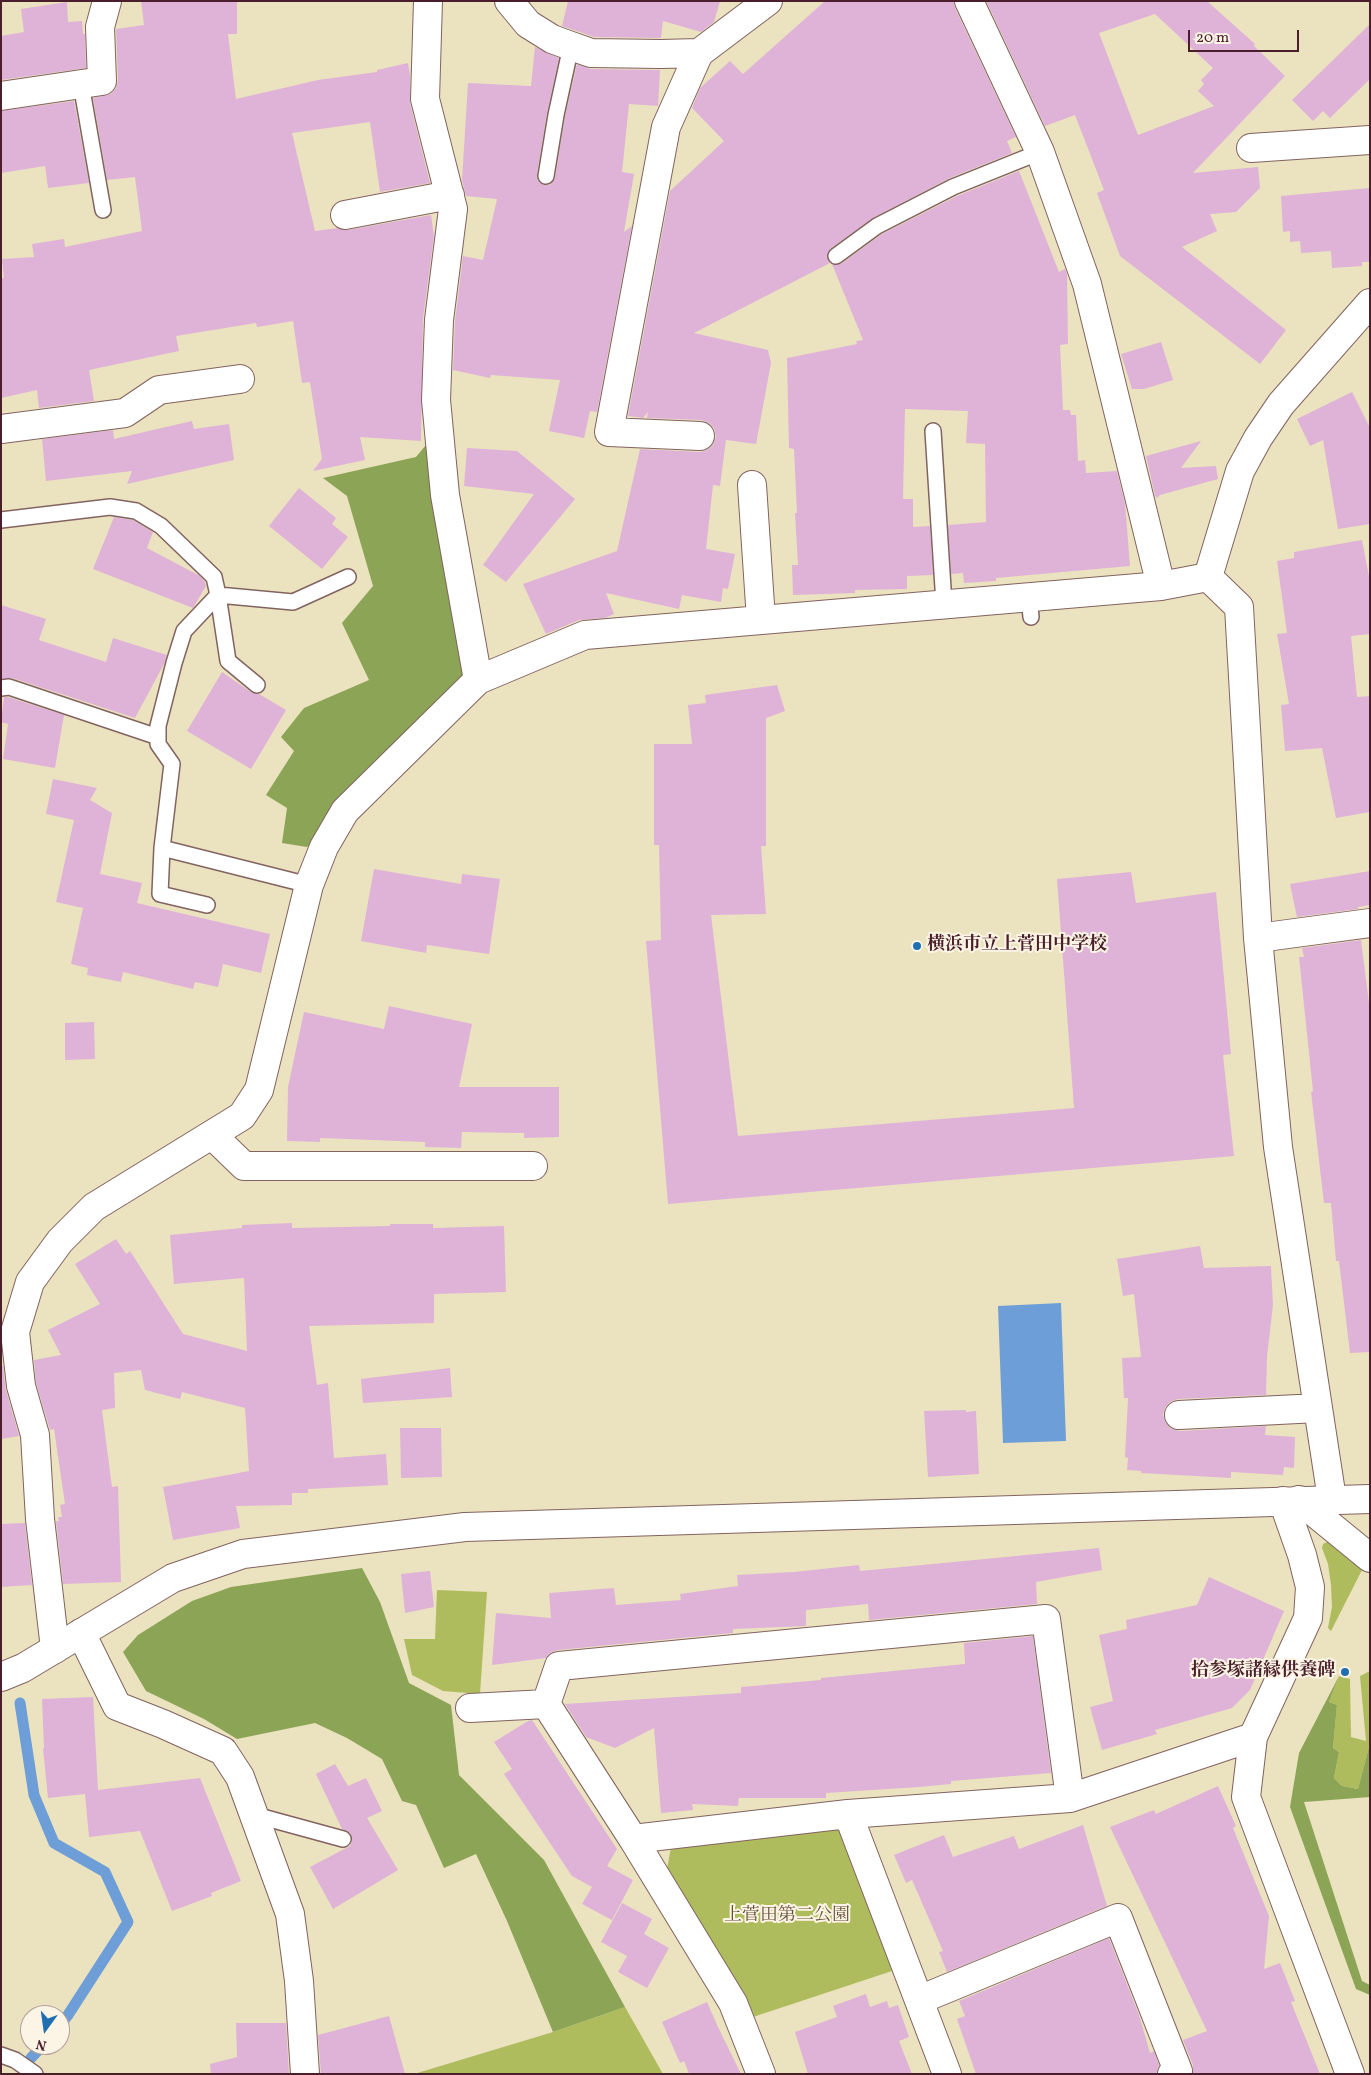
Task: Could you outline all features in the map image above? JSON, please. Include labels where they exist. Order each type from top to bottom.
[{"type":"street","points":[[1,96],[102,81],[100,27],[107,1]]},
{"type":"street","points":[[428,1],[425,99],[453,209],[438,320],[436,400],[445,495],[478,680]]},
{"type":"street","points":[[509,1],[528,24],[552,39],[591,53],[698,53]]},
{"type":"street","points":[[700,436],[609,432],[666,126],[698,53],[768,1]]},
{"type":"street","points":[[969,1],[1040,152],[1087,284],[1162,586]]},
{"type":"street","points":[[1251,148],[1370,140]]},
{"type":"street","points":[[345,215],[450,195]]},
{"type":"street","points":[[1208,577],[1240,472],[1258,438],[1281,404],[1370,304]]},
{"type":"street","points":[[1,430],[125,413],[159,390],[240,379]]},
{"type":"street","points":[[752,485],[761,620]]},
{"type":"street","points":[[55,1649],[40,1519],[35,1435],[21,1386],[15,1332],[30,1282],[60,1241],[94,1207],[242,1116],[259,1090],[309,885],[324,847],[346,811],[478,680],[585,635],[944,604],[1030,607],[1208,577]]},
{"type":"street","points":[[1208,577],[1239,607],[1258,938],[1278,1147],[1332,1500]]},
{"type":"street","points":[[1258,938],[1370,923]]},
{"type":"street","points":[[212,1135],[244,1166],[534,1166]]},
{"type":"street","points":[[1179,1415],[1318,1408]]},
{"type":"street","points":[[1,1677],[24,1668],[173,1578],[243,1554],[465,1527],[1370,1499]]},
{"type":"street","points":[[1291,1500],[1370,1558]]},
{"type":"street","points":[[1291,1500],[1310,1587],[1308,1618],[1253,1737],[1246,1797],[1350,2074]]},
{"type":"street","points":[[546,1704],[559,1666],[1046,1619],[1070,1798]]},
{"type":"street","points":[[81,1633],[117,1706],[223,1751],[240,1777],[290,1914],[299,1981],[305,2074]]},
{"type":"street","points":[[470,1708],[546,1704]]},
{"type":"street","points":[[546,1704],[633,1839],[733,2003],[761,2074]]},
{"type":"street","points":[[633,1839],[848,1814],[1070,1798],[1253,1737]]},
{"type":"street","points":[[848,1814],[947,2074]]},
{"type":"street","points":[[919,2000],[1118,1918],[1178,2071],[1172,2074]]},
{"type":"lane","points":[[546,176],[571,46]]},
{"type":"lane","points":[[81,84],[103,210]]},
{"type":"lane","points":[[836,256],[878,226],[919,204],[953,187],[1040,152]]},
{"type":"lane","points":[[933,431],[944,604]]},
{"type":"lane","points":[[1,520],[110,507],[136,511],[160,526],[214,577],[228,661],[257,685]]},
{"type":"lane","points":[[218,595],[293,602],[348,577]]},
{"type":"lane","points":[[208,906],[160,894],[162,848],[172,764],[158,744],[158,726],[184,631],[218,595]]},
{"type":"lane","points":[[1,688],[9,687],[158,737]]},
{"type":"lane","points":[[162,848],[309,885]]},
{"type":"lane","points":[[255,1815],[343,1840]]},
{"type":"lane","points":[[1,2055],[15,2060],[35,2074]]},
{"type":"green space","points":[[431,439],[470,672],[318,837],[307,847],[282,843],[287,808],[266,795],[294,751],[281,737],[304,708],[369,680],[342,623],[373,586],[347,496],[323,478],[416,457]]},
{"type":"green space","points":[[1327,1542],[1332,1543],[1364,1566],[1331,1631],[1328,1628],[1332,1607],[1331,1585],[1328,1564],[1322,1548],[1323,1544]]},
{"type":"green space","points":[[362,1568],[380,1602],[409,1683],[451,1705],[459,1775],[544,1860],[625,2007],[553,2032],[507,1921],[476,1854],[444,1868],[416,1805],[402,1801],[382,1759],[347,1738],[315,1723],[237,1739],[204,1719],[146,1691],[123,1652],[138,1635],[192,1601],[231,1587]]},
{"type":"green space","points":[[437,1590],[487,1592],[480,1694],[443,1691],[412,1675],[404,1639],[435,1639]]},
{"type":"green space","points":[[1370,1671],[1370,1743],[1358,1789],[1342,1786],[1334,1778],[1339,1752],[1333,1748],[1337,1705],[1329,1702],[1339,1676],[1350,1679],[1351,1737],[1366,1741],[1360,1676]]},
{"type":"green space","points":[[1339,1676],[1329,1702],[1337,1705],[1333,1748],[1339,1752],[1334,1778],[1342,1786],[1358,1789],[1370,1743],[1370,1797],[1304,1802],[1362,1981],[1370,1985],[1370,1995],[1356,1989],[1290,1807],[1299,1753]]},
{"type":"green space","name":"上菅田第二公園","points":[[840,1826],[892,1971],[750,2018],[666,1875],[671,1847]]},
{"type":"green space","points":[[625,2007],[663,2074],[414,2074],[553,2032]]},
{"type":"water","points":[[1061,1303],[1066,1441],[1003,1443],[998,1306]]},
{"type":"building","points":[[141,1],[237,1],[237,34],[228,34],[236,99],[318,80],[377,72],[377,70],[408,63],[410,103],[430,183],[380,192],[370,122],[292,133],[315,231],[338,228],[348,230],[431,215],[434,236],[423,319],[421,441],[360,437],[365,460],[313,471],[322,459],[310,382],[302,383],[293,321],[257,327],[256,323],[176,336],[179,351],[89,370],[94,401],[39,408],[37,390],[1,398],[1,278],[4,278],[2,259],[34,257],[32,244],[64,239],[65,247],[142,231],[135,177],[107,180],[93,98],[111,94],[116,88],[118,80],[116,29],[144,25]]},
{"type":"building","points":[[568,1],[720,1],[714,22],[701,32],[663,21],[661,38],[594,37],[562,26]]},
{"type":"building","points":[[825,1],[954,1],[955,8],[1016,137],[1007,141],[1012,153],[950,178],[873,218],[830,249],[827,257],[830,263],[694,333],[768,350],[771,363],[756,444],[726,440],[720,486],[713,485],[706,549],[735,554],[728,589],[723,588],[721,602],[682,595],[679,609],[606,593],[614,614],[605,618],[579,620],[546,634],[523,584],[617,551],[640,449],[700,452],[707,450],[713,445],[716,437],[714,428],[709,423],[701,420],[647,418],[648,412],[643,418],[628,416],[670,191],[724,141],[692,108],[700,88],[730,61],[743,74]]},
{"type":"building","points":[[986,1],[1207,1],[1255,44],[1254,46],[1285,76],[1193,173],[1258,167],[1260,188],[1236,212],[1210,214],[1217,231],[1182,247],[1286,330],[1260,364],[1120,256],[1097,193],[1104,190],[1075,115],[1045,126]],"holes":[[[1155,14],[1213,68],[1201,80],[1204,84],[1198,91],[1214,106],[1138,135],[1099,33]]]},
{"type":"building","points":[[67,2],[68,22],[82,21],[83,34],[85,34],[86,68],[1,80],[1,36],[24,32],[21,9]]},
{"type":"building","points":[[1370,24],[1370,79],[1330,118],[1323,111],[1313,121],[1292,100]]},
{"type":"building","points":[[535,47],[559,58],[547,113],[537,174],[537,180],[544,185],[550,185],[555,178],[565,117],[577,64],[591,69],[660,70],[658,106],[629,104],[622,172],[634,174],[624,232],[632,226],[597,412],[590,411],[584,438],[549,431],[560,380],[491,375],[490,378],[453,370],[455,321],[463,256],[483,260],[497,199],[466,196],[462,180],[468,83],[531,86]]},
{"type":"building","points":[[74,101],[89,183],[48,188],[45,166],[1,173],[1,111]]},
{"type":"building","points":[[1019,171],[1059,272],[1065,269],[1067,274],[1068,344],[1060,345],[1063,410],[1070,410],[1071,415],[1076,415],[1078,461],[1085,460],[1086,473],[1117,471],[1125,504],[1130,566],[996,578],[996,581],[964,583],[963,573],[951,574],[948,525],[986,522],[985,444],[966,443],[968,411],[905,409],[903,499],[913,499],[913,527],[930,526],[933,575],[907,576],[907,589],[855,590],[855,593],[793,595],[792,565],[798,565],[795,513],[797,513],[794,449],[789,448],[787,358],[857,344],[856,341],[863,340],[832,264],[841,264],[882,234],[957,196]]},
{"type":"building","points":[[1370,188],[1370,262],[1362,262],[1362,266],[1332,268],[1331,251],[1301,253],[1300,241],[1290,242],[1290,231],[1283,232],[1281,196]]},
{"type":"building","points":[[1161,342],[1173,380],[1144,389],[1132,389],[1121,354]]},
{"type":"building","points":[[1352,392],[1370,428],[1370,524],[1338,529],[1323,440],[1310,446],[1297,419]]},
{"type":"building","points":[[192,421],[194,429],[229,424],[234,460],[127,484],[132,471],[46,481],[42,439],[113,430],[114,439]]},
{"type":"building","points":[[1201,441],[1181,468],[1216,466],[1218,479],[1160,495],[1157,498],[1146,456]]},
{"type":"building","points":[[467,448],[517,451],[575,499],[506,582],[483,565],[534,494],[464,486]]},
{"type":"building","points":[[299,488],[336,518],[332,524],[348,537],[322,569],[269,526]]},
{"type":"building","points":[[114,517],[133,520],[153,532],[147,548],[200,576],[206,586],[193,608],[93,569]]},
{"type":"building","points":[[1362,540],[1370,582],[1370,634],[1351,636],[1357,697],[1370,696],[1370,812],[1336,818],[1322,748],[1285,751],[1281,705],[1289,704],[1277,634],[1287,633],[1277,561],[1294,558],[1294,552]]},
{"type":"building","points":[[1,605],[46,619],[39,640],[106,662],[113,638],[167,655],[135,718],[12,678],[1,679]]},
{"type":"building","points":[[222,672],[251,692],[259,694],[286,710],[251,769],[187,731]]},
{"type":"building","points":[[777,685],[785,711],[766,718],[766,846],[761,846],[766,914],[711,915],[738,1136],[1074,1108],[1057,879],[1131,872],[1136,903],[1216,892],[1231,1054],[1223,1055],[1234,1156],[668,1204],[646,941],[661,940],[659,845],[654,845],[654,744],[692,744],[688,705],[706,703],[705,695]]},
{"type":"building","points":[[4,697],[64,715],[55,768],[3,759],[8,724],[1,722]]},
{"type":"building","points":[[53,779],[97,788],[90,800],[112,813],[100,874],[142,883],[137,903],[270,934],[261,973],[223,964],[218,987],[195,982],[193,989],[123,972],[121,982],[87,975],[88,968],[71,964],[83,908],[56,902],[74,820],[46,814]]},
{"type":"building","points":[[374,869],[461,884],[462,874],[500,879],[489,954],[427,945],[426,953],[361,941]]},
{"type":"building","points":[[1370,871],[1370,905],[1358,907],[1358,909],[1297,917],[1290,884]]},
{"type":"building","points":[[1361,940],[1370,1011],[1370,1352],[1350,1353],[1339,1261],[1336,1261],[1331,1203],[1324,1203],[1311,1092],[1313,1091],[1299,957],[1304,957],[1302,948]]},
{"type":"building","points":[[389,1006],[472,1024],[459,1087],[559,1087],[559,1137],[524,1138],[524,1133],[462,1132],[461,1148],[425,1147],[425,1142],[320,1138],[320,1142],[287,1141],[288,1087],[304,1012],[384,1029]]},
{"type":"building","points":[[94,1022],[95,1059],[65,1060],[65,1023]]},
{"type":"building","points":[[292,1223],[292,1228],[390,1226],[390,1224],[433,1224],[433,1228],[504,1226],[506,1292],[434,1294],[434,1323],[309,1326],[317,1385],[328,1383],[334,1458],[386,1454],[388,1485],[308,1489],[308,1493],[292,1493],[292,1505],[236,1506],[240,1528],[173,1540],[163,1487],[249,1471],[245,1408],[182,1392],[180,1399],[145,1390],[141,1370],[114,1373],[115,1408],[102,1410],[112,1487],[118,1486],[121,1582],[63,1584],[56,1521],[59,1521],[58,1517],[62,1517],[60,1505],[65,1504],[54,1429],[50,1430],[36,1383],[34,1360],[61,1355],[48,1330],[100,1304],[75,1264],[116,1239],[126,1254],[130,1251],[183,1334],[247,1351],[244,1278],[174,1284],[170,1235],[242,1228],[242,1225]]},
{"type":"building","points":[[1200,1246],[1204,1268],[1271,1266],[1273,1304],[1267,1357],[1266,1395],[1178,1399],[1170,1402],[1165,1408],[1163,1415],[1171,1429],[1180,1431],[1266,1426],[1265,1435],[1295,1437],[1294,1468],[1284,1467],[1283,1475],[1231,1472],[1231,1478],[1141,1473],[1141,1471],[1127,1470],[1128,1458],[1125,1457],[1128,1398],[1124,1398],[1122,1358],[1141,1357],[1134,1294],[1123,1296],[1117,1259]]},
{"type":"building","points":[[1,1366],[3,1366],[6,1390],[19,1436],[1,1439]]},
{"type":"building","points":[[450,1368],[452,1397],[363,1403],[361,1379]]},
{"type":"building","points":[[966,1410],[966,1412],[976,1411],[979,1474],[928,1477],[924,1411]]},
{"type":"building","points":[[400,1428],[441,1428],[442,1477],[401,1478]]},
{"type":"building","points":[[25,1523],[32,1585],[1,1587],[1,1524]]},
{"type":"building","points":[[1099,1548],[1102,1570],[1036,1582],[1037,1604],[869,1620],[868,1604],[806,1610],[806,1626],[733,1629],[733,1633],[558,1650],[550,1653],[546,1658],[492,1665],[496,1613],[551,1618],[549,1593],[614,1588],[616,1605],[681,1600],[680,1594],[738,1586],[737,1575],[794,1572],[859,1565],[860,1571]]},
{"type":"building","points":[[430,1571],[434,1607],[405,1613],[401,1574]]},
{"type":"building","points":[[1209,1577],[1284,1611],[1250,1690],[1232,1708],[1155,1730],[1157,1734],[1102,1750],[1090,1707],[1113,1701],[1099,1635],[1127,1629],[1126,1620],[1197,1605]]},
{"type":"building","points":[[1033,1636],[1051,1773],[951,1781],[951,1784],[919,1787],[826,1793],[826,1798],[739,1798],[738,1806],[692,1804],[693,1810],[661,1813],[654,1728],[615,1748],[586,1737],[565,1704],[741,1693],[741,1687],[965,1664],[964,1643]]},
{"type":"building","points":[[93,1697],[98,1790],[200,1778],[241,1881],[211,1893],[212,1896],[172,1911],[140,1831],[89,1837],[85,1794],[48,1798],[43,1749],[42,1699]]},
{"type":"building","points":[[532,1720],[617,1849],[607,1866],[633,1880],[612,1920],[582,1904],[592,1887],[572,1876],[504,1774],[512,1769],[494,1742]]},
{"type":"building","points":[[335,1764],[348,1786],[366,1778],[382,1811],[367,1818],[398,1870],[333,1909],[310,1867],[350,1846],[352,1841],[350,1833],[342,1829],[316,1774]]},
{"type":"building","points":[[1218,1786],[1236,1826],[1233,1828],[1269,1916],[1264,1969],[1280,1963],[1295,2001],[1291,2002],[1320,2074],[1193,2074],[1193,2065],[1183,2040],[1207,2031],[1110,1827],[1154,1810],[1156,1814]]},
{"type":"building","points":[[1083,1825],[1107,1906],[947,1972],[939,1952],[943,1951],[912,1880],[906,1883],[894,1855],[944,1835],[953,1857],[1014,1836],[1019,1849]]},
{"type":"building","points":[[622,1903],[652,1919],[644,1934],[669,1948],[647,1988],[618,1972],[627,1956],[601,1942]]},
{"type":"building","points":[[1109,1938],[1139,2015],[1150,2053],[1154,2051],[1159,2065],[1156,2074],[976,2074],[957,2019],[965,2016],[959,2001]]},
{"type":"building","points":[[866,1994],[870,2007],[887,2001],[889,2008],[898,2005],[909,2037],[899,2041],[912,2074],[808,2074],[795,2032],[837,2017],[833,2006]]},
{"type":"building","points":[[707,2002],[741,2074],[689,2074],[684,2061],[680,2063],[662,2022]]},
{"type":"building","points":[[389,2016],[405,2074],[321,2074],[318,2035]]},
{"type":"building","points":[[236,2023],[286,2023],[289,2074],[211,2074],[210,2064],[237,2057]]},
{"type":"waterway","points":[[20,1703],[34,1795],[54,1843],[105,1872],[128,1922],[70,2012]]},
{"type":"waterway","points":[[31,2058],[34,2055]]},
{"type":"place","name":"横浜市立上菅田中学校","points":[[917,946]]},
{"type":"place","name":"拾参塚諸縁供養碑","points":[[1345,1672]]}]
